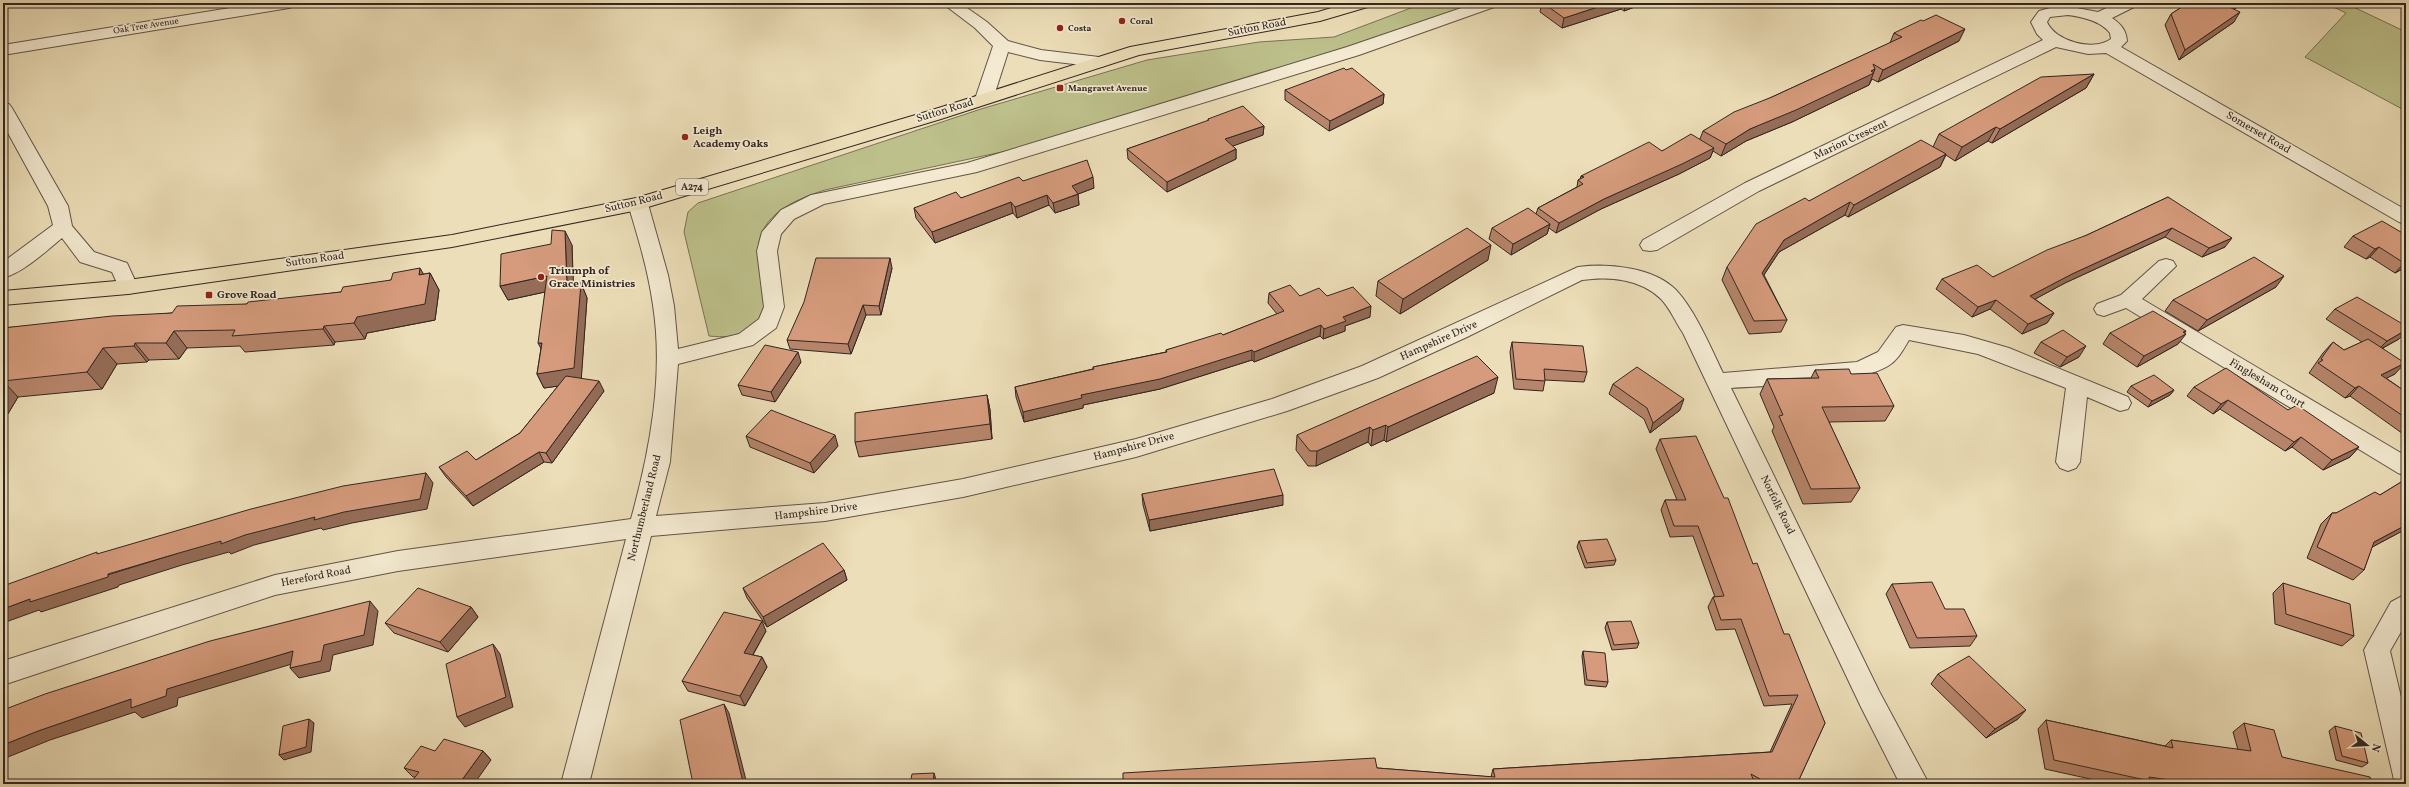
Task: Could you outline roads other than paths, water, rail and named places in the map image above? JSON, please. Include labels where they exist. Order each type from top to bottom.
[{"type":"main road","name":"Sutton Road","points":[[3,298],[128,286],[452,241],[638,204],[984,99],[1136,51],[1320,16],[1365,3]]},
{"type":"street","name":"Oak Tree Avenue","points":[[3,50],[289,3]]},
{"type":"street","points":[[950,3],[981,25],[1002,45],[1040,56],[1099,62]]},
{"type":"street","points":[[668,359],[751,337],[766,325],[774,313],[775,301],[767,258],[767,242],[774,227],[797,207],[818,200],[970,168],[1353,51],[1491,3]]},
{"type":"street","points":[[2098,18],[2130,3]]},
{"type":"street","points":[[2073,11],[2098,18],[2113,27],[2118,34],[2119,41],[2110,48],[2094,50],[2081,49],[2056,40],[2046,34],[2039,24],[2039,19],[2047,12],[2073,11]]},
{"type":"street","name":"Marion Crescent","points":[[1650,246],[1752,187],[1954,91],[2056,40]]},
{"type":"street","points":[[984,99],[1002,45]]},
{"type":"street","name":"Somerset Road","points":[[2110,48],[2406,218]]},
{"type":"street","points":[[3,108],[58,206],[64,227],[87,257],[120,268],[128,286]]},
{"type":"street","name":"Northumberland Road","points":[[575,784],[658,462],[668,359],[664,306],[658,275],[638,204]]},
{"type":"street","points":[[3,271],[35,250],[64,227]]},
{"type":"street","points":[[2104,309],[2128,300],[2166,266]]},
{"type":"street","name":"Norfolk Road","points":[[1600,271],[1639,277],[1660,287],[1669,295],[1693,332],[1870,698],[1915,784]]},
{"type":"street","name":"Hampshire Drive","points":[[641,527],[762,518],[862,506],[963,488],[1136,448],[1279,405],[1370,372],[1460,332],[1578,274],[1600,271]]},
{"type":"street","name":"Finglesham Court","points":[[2128,300],[2406,467]]},
{"type":"street","points":[[1717,381],[1858,370],[1880,363],[1894,349],[1904,332],[1957,341],[1984,348],[2120,403]]},
{"type":"street","points":[[2068,462],[2076,385]]},
{"type":"street","name":"Hereford Road","points":[[3,673],[275,585],[398,561],[641,527]]},
{"type":"street","points":[[2406,604],[2400,610],[2377,650],[2406,777]]},
{"type":"place","name":"Coral","points":[[1122,21]]},
{"type":"place","name":"Costa","points":[[1060,28]]},
{"type":"place","name":"Mangravet Avenue","points":[[1060,88]]},
{"type":"place","name":"Leigh Academy Oaks","points":[[685,137]]},
{"type":"place","name":"Triumph of Grace Ministries","points":[[541,277]]},
{"type":"place","name":"Grove Road","points":[[209,295]]}]
